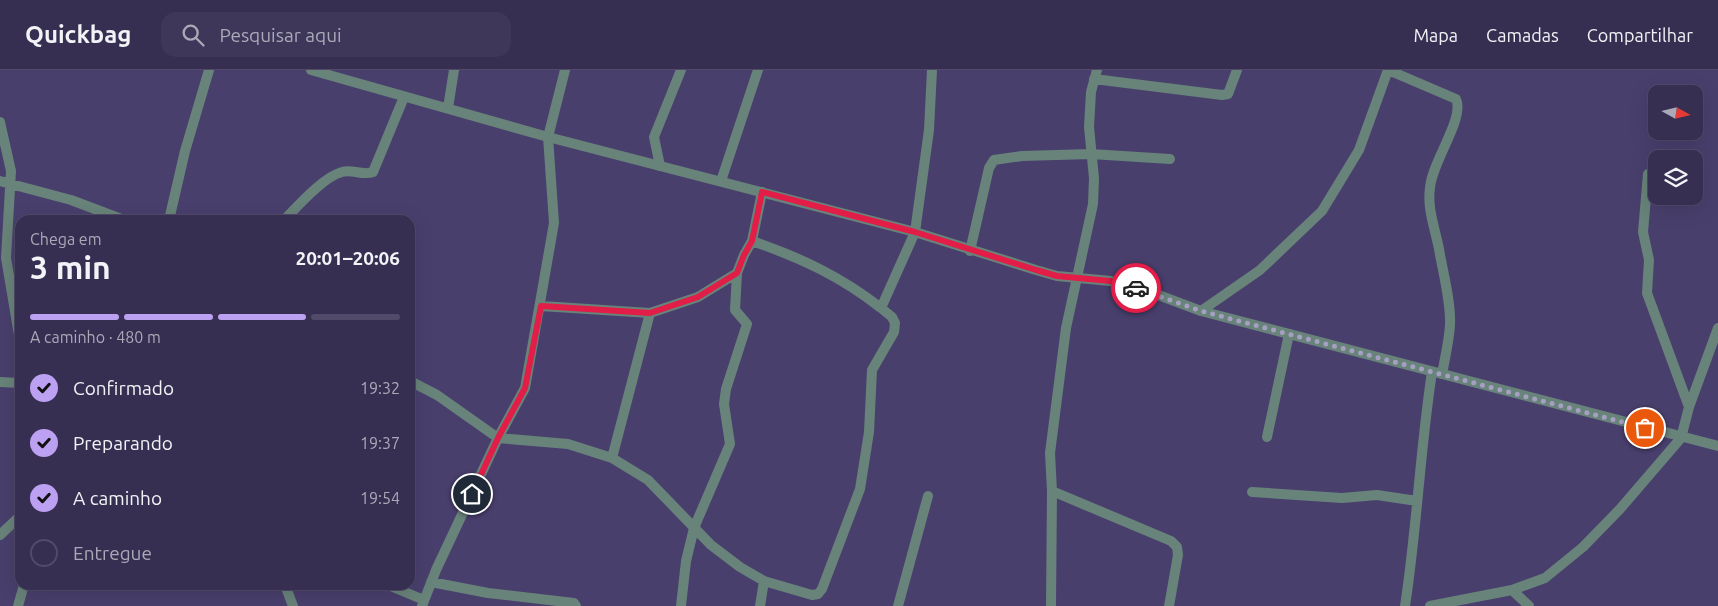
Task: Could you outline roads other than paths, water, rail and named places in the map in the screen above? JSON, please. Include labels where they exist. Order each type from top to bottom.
[{"type":"street","points":[[170,215],[185,151],[208,70]]},
{"type":"street","points":[[312,70],[548,137],[915,232],[970,251],[1057,276],[1076,276],[1110,281],[1145,290],[1201,311],[1718,446]]},
{"type":"street","points":[[448,108],[454,70]]},
{"type":"street","points":[[398,590],[423,603],[498,438],[525,388],[541,306],[554,223],[548,137],[565,70]]},
{"type":"street","points":[[660,166],[654,137],[681,70]]},
{"type":"street","points":[[721,181],[758,70]]},
{"type":"street","points":[[881,308],[915,232],[929,130],[932,70]]},
{"type":"street","points":[[1051,606],[1051,443],[1066,328],[1093,204],[1094,184],[1089,120],[1095,74],[1222,95],[1228,94],[1232,90],[1237,70]]},
{"type":"street","points":[[1201,311],[1260,270],[1322,211],[1359,150],[1388,70],[1456,99],[1459,106],[1457,119],[1441,150],[1434,169],[1428,203],[1439,248],[1450,313],[1450,325],[1422,436],[1405,606]]},
{"type":"street","points":[[289,215],[302,201],[338,173],[353,171],[369,174],[373,172],[404,97]]},
{"type":"street","points":[[0,122],[12,184],[3,256],[15,316]]},
{"type":"street","points":[[970,251],[989,168],[994,160],[1022,156],[1091,154],[1170,159]]},
{"type":"street","points":[[1648,174],[1643,232],[1649,260],[1647,293],[1689,406]]},
{"type":"street","points":[[0,181],[72,200],[111,215]]},
{"type":"street","points":[[681,606],[686,561],[694,528],[711,483],[730,444],[724,404],[726,389],[747,324],[735,310],[737,273],[752,241],[762,192]]},
{"type":"street","points":[[415,384],[437,396],[498,438],[568,444],[612,458],[648,480],[694,528],[740,567],[764,581],[812,595],[818,594],[822,589],[849,522],[860,489],[869,432],[872,370],[894,332],[895,324],[892,317],[852,286],[819,267],[752,241]]},
{"type":"street","points":[[541,306],[650,313],[698,297],[737,273]]},
{"type":"street","points":[[612,458],[650,313]]},
{"type":"street","points":[[1430,606],[1512,590],[1545,578],[1583,547],[1620,509],[1682,438],[1689,406],[1718,328]]},
{"type":"street","points":[[1267,437],[1289,334]]},
{"type":"street","points":[[0,382],[15,383]]},
{"type":"street","points":[[1052,490],[1171,541],[1176,547],[1178,554],[1169,606]]},
{"type":"street","points":[[1252,492],[1342,498],[1377,495],[1417,501]]},
{"type":"street","points":[[898,606],[928,496]]},
{"type":"street","points":[[0,535],[15,521]]},
{"type":"street","points":[[760,606],[764,581]]},
{"type":"street","points":[[431,582],[488,593],[574,603],[576,606]]},
{"type":"street","points":[[18,606],[23,590]]},
{"type":"street","points":[[288,590],[293,606]]},
{"type":"street","points":[[1512,590],[1529,606]]}]
